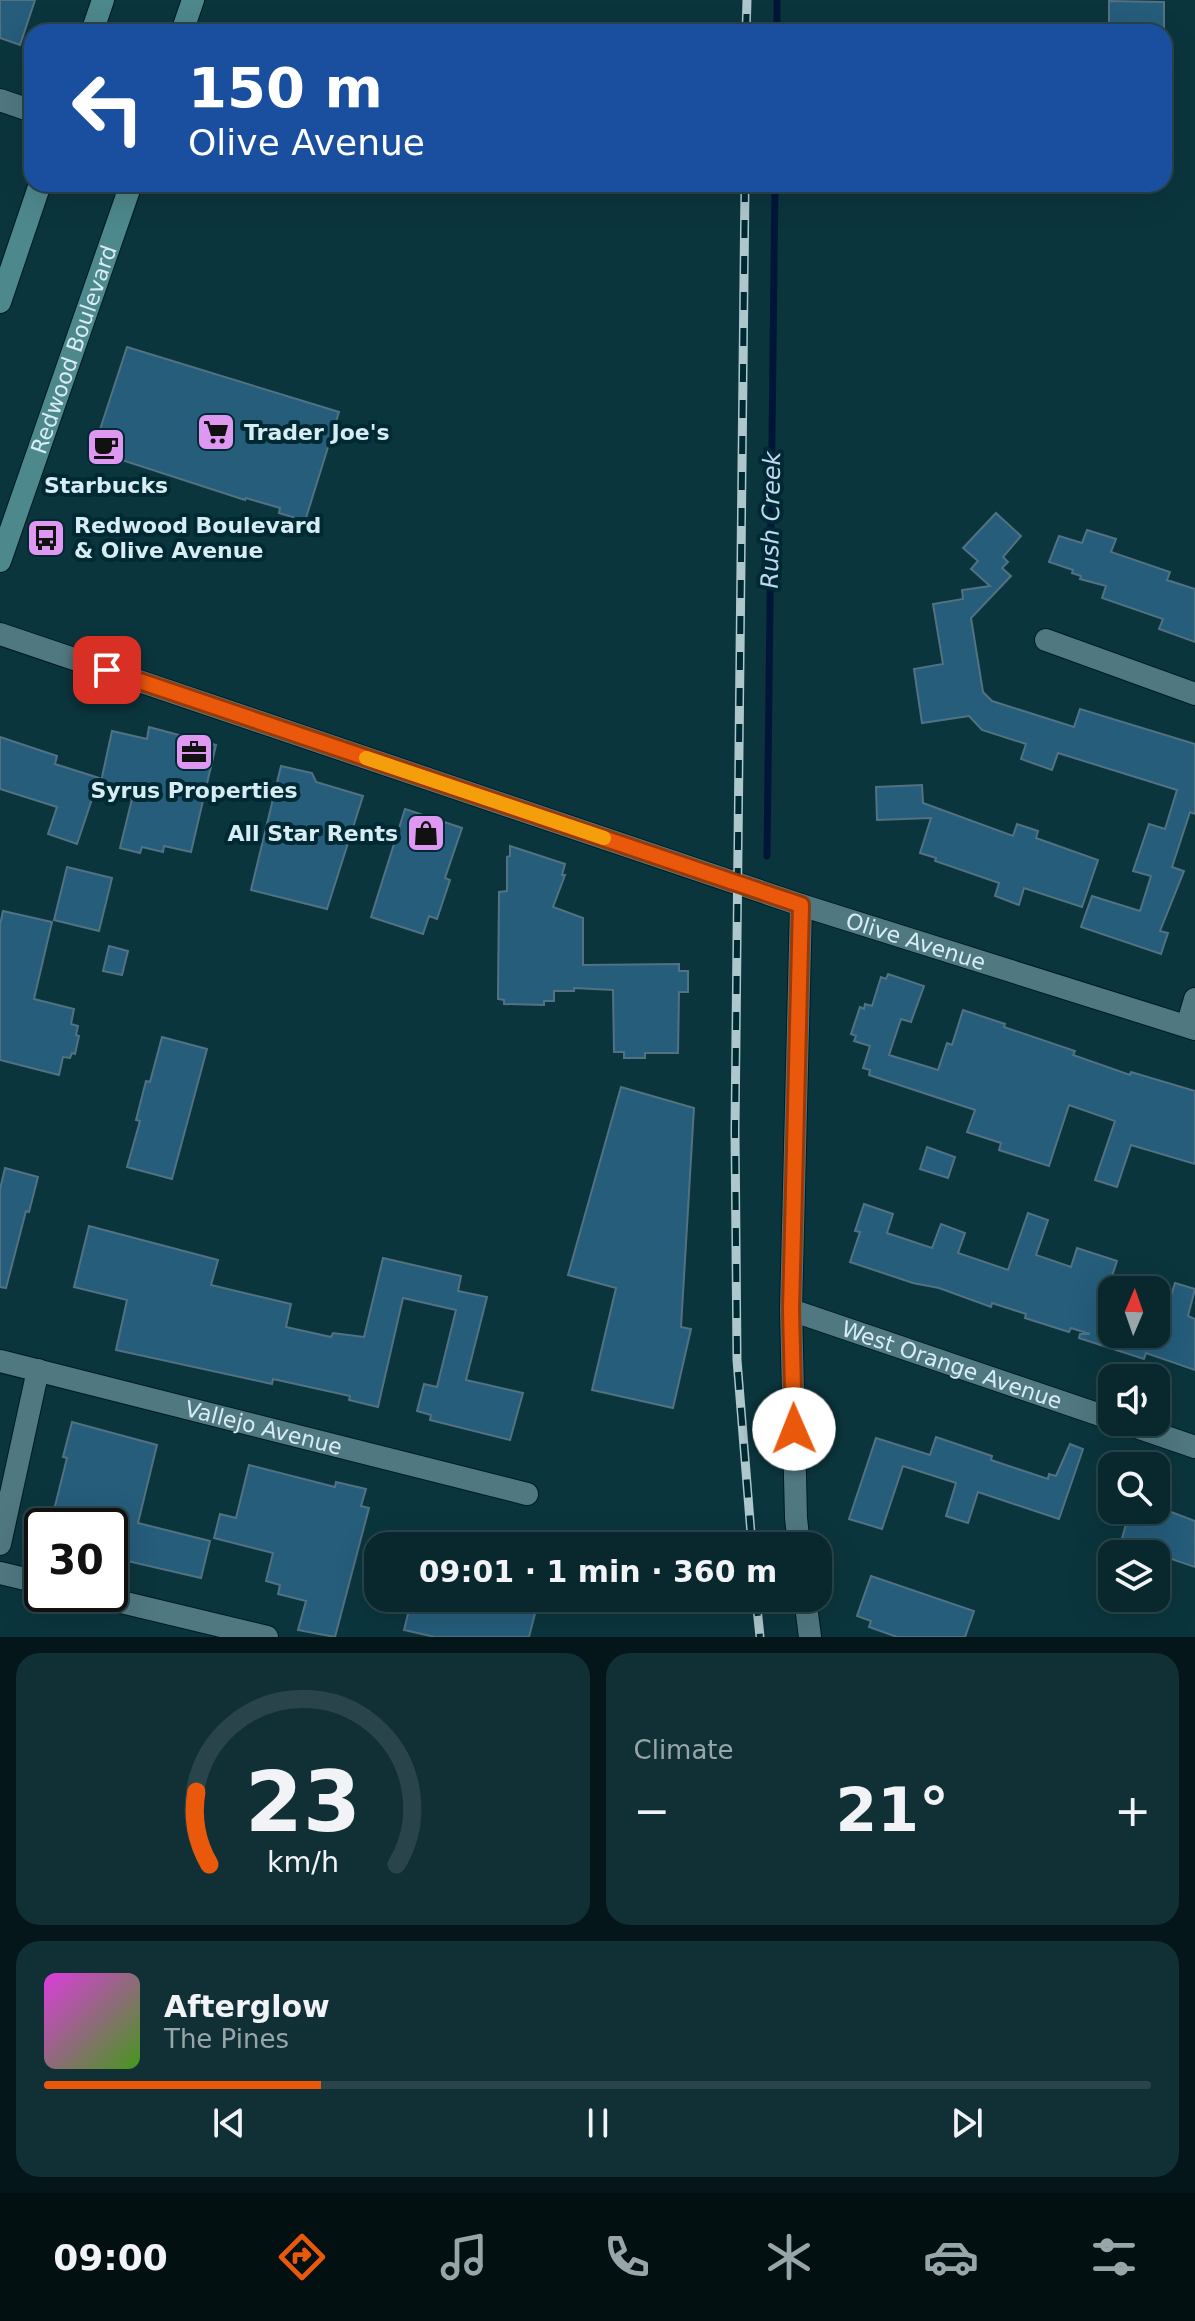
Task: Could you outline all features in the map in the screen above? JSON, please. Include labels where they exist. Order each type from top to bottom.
[{"type":"main road","points":[[95,24],[103,0]]},
{"type":"main road","points":[[185,24],[193,0]]},
{"type":"main road","points":[[0,302],[37,192]]},
{"type":"main road","name":"Redwood Boulevard","points":[[0,561],[128,192]]},
{"type":"street","points":[[0,100],[24,108]]},
{"type":"street","name":"Olive Avenue","points":[[0,634],[801,905],[1191,1027]]},
{"type":"street","points":[[1046,640],[1195,694]]},
{"type":"street","points":[[798,1532],[791,1310],[801,905]]},
{"type":"street","points":[[1191,1027],[1195,999]]},
{"type":"street","name":"West Orange Avenue","points":[[791,1310],[1098,1414]]},
{"type":"street","name":"Vallejo Avenue","points":[[0,1361],[527,1494]]},
{"type":"street","points":[[0,1544],[38,1370]]},
{"type":"street","points":[[1163,1436],[1195,1447]]},
{"type":"street","points":[[0,1573],[24,1579]]},
{"type":"street","points":[[128,1604],[267,1637]]},
{"type":"street","points":[[807,1612],[810,1637]]},
{"type":"building","points":[[0,0],[35,0],[27,24],[24,24],[20,45],[0,38]]},
{"type":"building","points":[[1109,1],[1164,2],[1164,24],[1109,24]]},
{"type":"building","name":"Trader Joe's","points":[[127,347],[339,412],[305,521],[279,513],[280,508],[245,500],[122,460],[121,463],[92,454]]},
{"type":"building","points":[[996,513],[1021,536],[1003,557],[1008,562],[1002,568],[1011,576],[971,618],[983,692],[992,701],[1074,727],[1080,709],[1195,744],[1195,814],[1190,812],[1172,867],[1184,871],[1160,931],[1168,933],[1161,954],[1081,927],[1092,896],[1140,911],[1151,876],[1133,871],[1149,824],[1165,829],[1177,790],[1058,753],[1052,770],[1021,759],[1026,744],[982,730],[969,716],[922,723],[914,669],[943,664],[933,604],[963,599],[962,590],[990,586],[971,569],[978,561],[963,548]]},
{"type":"building","points":[[1087,530],[1116,539],[1111,552],[1170,572],[1167,580],[1195,589],[1195,642],[1159,629],[1163,619],[1102,598],[1106,586],[1080,579],[1081,576],[1072,573],[1073,570],[1049,562],[1059,536],[1082,543]]},
{"type":"building","points":[[149,727],[216,745],[191,852],[164,846],[163,852],[142,847],[140,853],[120,848],[132,799],[99,791],[112,731],[147,739]]},
{"type":"building","points":[[0,737],[57,756],[55,764],[99,778],[77,844],[48,834],[57,807],[0,789]]},
{"type":"building","points":[[281,766],[312,773],[316,782],[363,796],[327,909],[251,890]]},
{"type":"building","points":[[922,785],[923,803],[1013,836],[1017,824],[1038,831],[1036,838],[1098,860],[1082,907],[1024,888],[1019,905],[995,896],[999,883],[920,853],[931,818],[877,820],[876,787]]},
{"type":"building","points":[[405,809],[462,828],[445,878],[450,880],[437,919],[429,916],[423,934],[371,917]]},
{"type":"building","points":[[510,846],[565,864],[562,875],[565,875],[553,907],[583,918],[583,965],[679,964],[679,971],[688,971],[688,992],[679,992],[678,1053],[645,1053],[645,1058],[624,1058],[624,1052],[614,1052],[613,990],[574,988],[574,991],[554,991],[554,1001],[544,1001],[544,1005],[504,1004],[504,1000],[498,999],[499,892],[507,891]]},
{"type":"building","points":[[67,867],[112,878],[99,931],[54,920]]},
{"type":"building","points":[[3,911],[52,922],[34,999],[74,1009],[71,1024],[78,1026],[76,1035],[79,1036],[75,1054],[72,1053],[70,1058],[63,1057],[59,1075],[0,1060],[0,925]]},
{"type":"building","points":[[109,946],[128,951],[122,975],[103,971]]},
{"type":"building","points":[[888,974],[924,986],[911,1022],[901,1019],[889,1055],[938,1070],[947,1043],[952,1045],[963,1010],[1075,1051],[1073,1055],[1130,1075],[1131,1072],[1195,1091],[1195,1164],[1131,1145],[1117,1187],[1095,1180],[1115,1121],[1069,1105],[1049,1166],[999,1150],[1001,1143],[967,1132],[975,1110],[869,1075],[870,1070],[863,1068],[870,1046],[854,1041],[856,1036],[851,1034],[860,1007],[864,1009],[865,1004],[872,1006],[881,977],[886,979]]},
{"type":"building","points":[[162,1037],[207,1049],[172,1179],[127,1167],[140,1121],[136,1120],[146,1081],[150,1082]]},
{"type":"building","points":[[621,1087],[694,1108],[681,1327],[691,1329],[673,1408],[592,1390],[616,1288],[568,1275]]},
{"type":"building","points":[[927,1147],[955,1157],[948,1178],[920,1169]]},
{"type":"building","points":[[5,1168],[38,1177],[6,1288],[0,1287],[0,1189]]},
{"type":"building","points":[[864,1204],[893,1214],[887,1233],[932,1248],[941,1224],[965,1233],[958,1253],[1008,1270],[1028,1213],[1048,1220],[1036,1255],[1071,1267],[1077,1248],[1117,1261],[1112,1276],[1098,1276],[1098,1344],[1079,1338],[1080,1334],[1090,1334],[1071,1328],[1069,1332],[1025,1318],[1026,1314],[992,1303],[991,1307],[850,1262],[860,1232],[855,1231]]},
{"type":"building","points":[[89,1226],[218,1260],[211,1285],[291,1304],[286,1327],[331,1337],[333,1333],[364,1337],[383,1258],[461,1276],[458,1291],[487,1297],[466,1380],[523,1393],[510,1440],[430,1420],[431,1415],[417,1411],[424,1384],[437,1387],[456,1310],[403,1298],[378,1407],[349,1400],[350,1396],[273,1379],[272,1384],[116,1350],[127,1300],[74,1287]]},
{"type":"building","points":[[1175,1283],[1195,1289],[1188,1316],[1195,1319],[1195,1370],[1146,1353],[1144,1359],[1110,1348],[1170,1348],[1170,1299]]},
{"type":"building","points":[[72,1422],[157,1445],[138,1523],[210,1541],[201,1578],[128,1561],[128,1508],[54,1508],[67,1458],[63,1457]]},
{"type":"building","points":[[936,1437],[1048,1479],[1049,1474],[1056,1476],[1070,1444],[1083,1449],[1059,1519],[978,1492],[968,1523],[946,1516],[956,1483],[903,1466],[882,1529],[849,1519],[876,1438],[930,1455]]},
{"type":"building","points":[[249,1465],[335,1487],[336,1482],[366,1489],[361,1506],[369,1508],[335,1637],[298,1630],[306,1601],[278,1594],[280,1585],[266,1581],[273,1553],[214,1538],[220,1514],[236,1518]]},
{"type":"building","points":[[1170,1512],[1195,1521],[1195,1567],[1170,1558],[1170,1540],[1122,1540],[1126,1524],[1170,1524]]},
{"type":"building","points":[[871,1576],[974,1611],[965,1637],[897,1637],[869,1627],[871,1621],[857,1616]]},
{"type":"building","points":[[408,1612],[535,1612],[529,1637],[435,1637],[404,1630]]},
{"type":"waterway","name":"Rush Creek","points":[[777,0],[777,24]]},
{"type":"waterway","name":"Rush Creek","points":[[767,856],[775,192]]},
{"type":"railway","points":[[746,24],[747,0]]},
{"type":"railway","points":[[745,192],[735,1130],[737,1360],[751,1532]]},
{"type":"railway","points":[[757,1612],[760,1637]]},
{"type":"slow traffic","points":[[366,758],[604,838]]},
{"type":"place","name":"Trader Joe's","points":[[216,432]]},
{"type":"place","name":"Starbucks","points":[[106,447]]},
{"type":"place","name":"Redwood Boulevard & Olive Avenue","points":[[46,538]]},
{"type":"place","name":"Syrus Properties","points":[[194,752]]},
{"type":"place","name":"All Star Rents","points":[[426,833]]},
{"type":"route","points":[[107,670],[801,905],[791,1310],[794,1429]]}]
